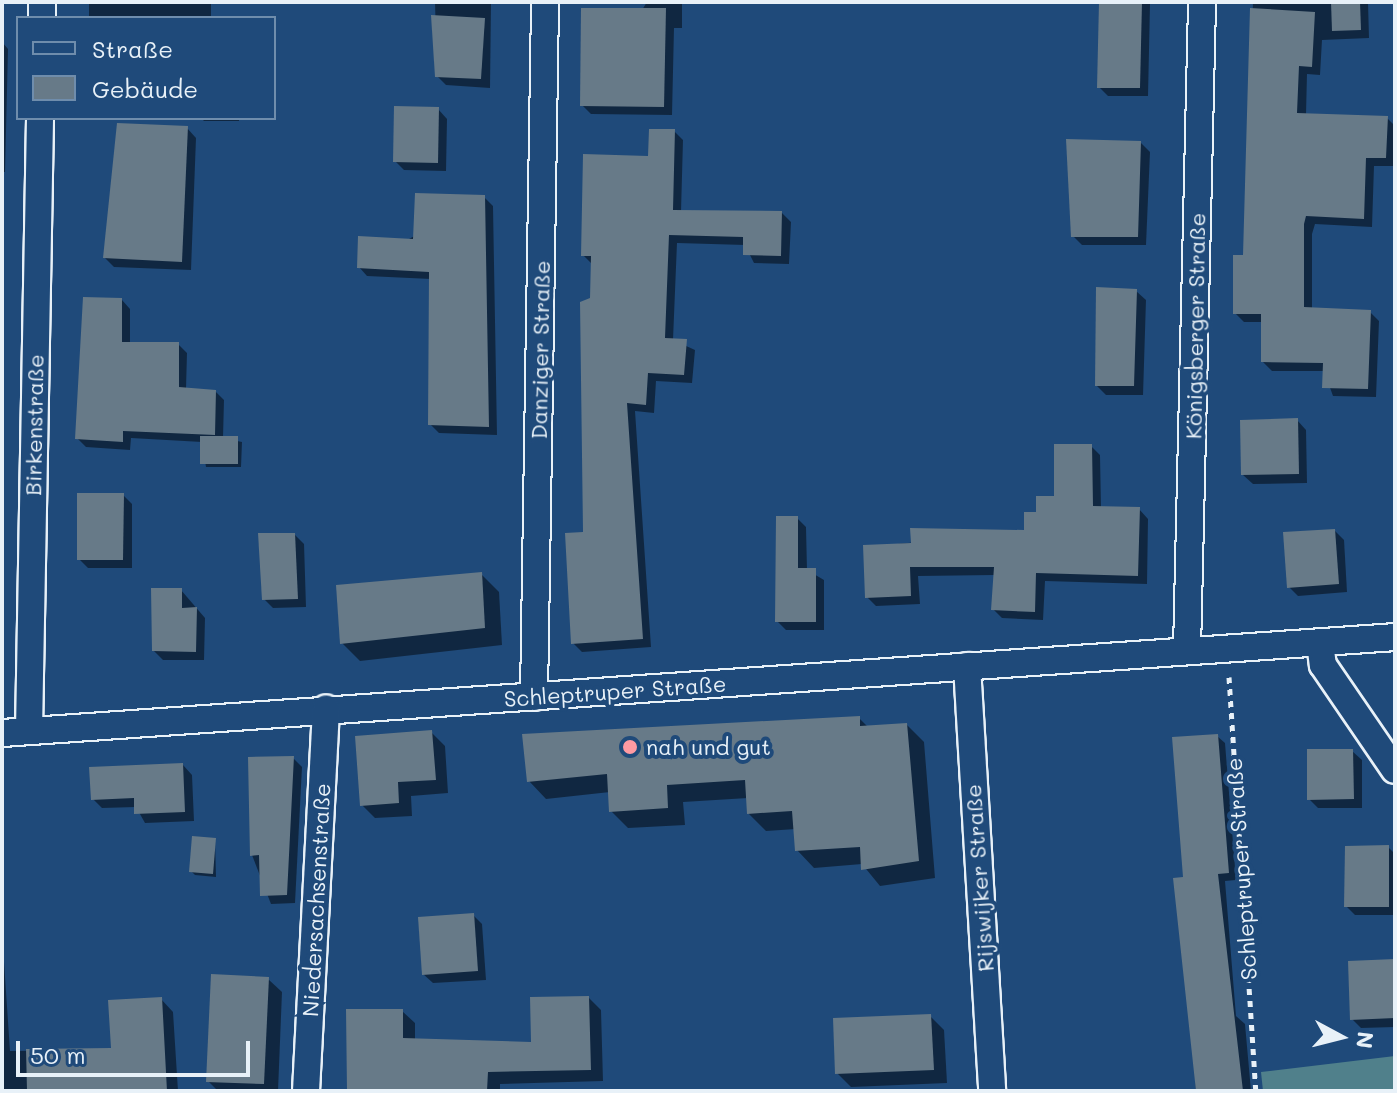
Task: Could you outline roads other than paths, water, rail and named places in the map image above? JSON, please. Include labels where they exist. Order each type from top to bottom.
[{"type":"street","name":"Danziger Straße","points":[[534,697],[545,2]]},
{"type":"street","name":"Königsberger Straße","points":[[1187,650],[1202,2]]},
{"type":"street","name":"Birkenstraße","points":[[29,731],[40,120]]},
{"type":"street","name":"Schleptruper Straße","points":[[2,733],[1395,637]]},
{"type":"street","points":[[1320,642],[1323,665],[1395,770]]},
{"type":"street","name":"Rijswijker Straße","points":[[967,666],[992,1091]]},
{"type":"street","name":"Niedersachsenstraße","points":[[306,1091],[326,709]]},
{"type":"place","name":"nah und gut","points":[[630,747]]}]
